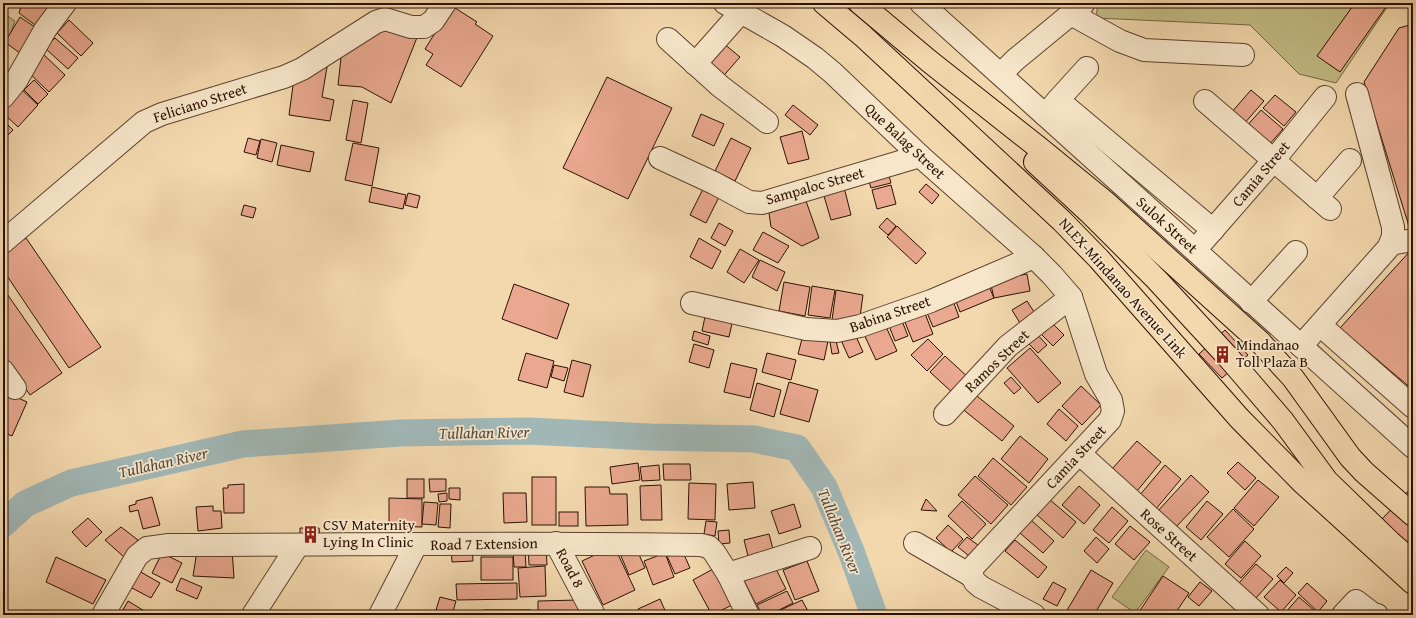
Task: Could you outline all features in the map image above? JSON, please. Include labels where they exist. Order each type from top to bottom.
[{"type":"highway","name":"NLEX-Mindanao Avenue Link","points":[[824,3],[863,36],[1062,221],[1099,259],[1239,418],[1302,482],[1413,583]]},
{"type":"highway","name":"NLEX-Mindanao Avenue Link","points":[[860,3],[929,61],[1104,201],[1260,342],[1293,378],[1350,457],[1364,472],[1413,515]]},
{"type":"highway","name":"NLEX-Mindanao Avenue Link","points":[[929,61],[1157,280],[1228,357],[1283,421],[1327,481],[1390,542],[1413,562]]},
{"type":"street","points":[[3,97],[16,81],[45,30],[65,3]]},
{"type":"street","name":"Feliciano Street","points":[[3,242],[144,122],[162,114],[284,77],[302,69],[376,22],[385,19],[411,27],[424,27],[432,21],[445,3]]},
{"type":"street","name":"Sulok Street","points":[[921,3],[1000,74],[1051,108],[1195,251],[1413,447]]},
{"type":"street","points":[[695,64],[733,8]]},
{"type":"street","name":"Que Balag Street","points":[[733,8],[783,36],[815,58],[833,73],[920,156],[1034,257],[1071,297]]},
{"type":"street","points":[[1000,74],[1078,8],[1120,41],[1144,50],[1243,55]]},
{"type":"street","points":[[668,39],[720,86],[767,122]]},
{"type":"street","points":[[1086,68],[1051,108],[1213,230]]},
{"type":"street","points":[[1301,346],[1389,248],[1394,236],[1393,227],[1357,94]]},
{"type":"street","name":"Camia Street","points":[[1195,251],[1273,161],[1325,97]]},
{"type":"street","points":[[1205,102],[1324,204],[1350,160]]},
{"type":"street","name":"Sampaloc Street","points":[[660,158],[714,183],[749,202],[762,203],[920,156]]},
{"type":"street","points":[[1390,244],[1413,240]]},
{"type":"street","points":[[1252,302],[1296,252]]},
{"type":"street","name":"Babina Street","points":[[692,303],[806,329],[837,331],[860,326],[931,300],[1034,257]]},
{"type":"street","name":"Camia Street","points":[[972,576],[974,566],[1080,454],[1110,420],[1113,411],[1111,400],[1096,374],[1071,297]]},
{"type":"street","name":"Ramos Street","points":[[945,414],[1008,346],[1071,297]]},
{"type":"street","points":[[1320,325],[1413,407]]},
{"type":"street","name":"Rose Street","points":[[1080,454],[1258,615]]},
{"type":"street","name":"Road 7 Extension","points":[[103,615],[137,556],[147,548],[169,545],[416,545],[556,543],[701,545],[709,547],[714,552],[728,574]]},
{"type":"street","name":"Road 8","points":[[556,543],[594,615]]},
{"type":"street","points":[[915,543],[972,576],[975,582],[981,587],[1034,615]]},
{"type":"street","points":[[253,615],[298,545]]},
{"type":"street","points":[[380,615],[416,545]]},
{"type":"street","points":[[748,615],[728,574],[810,548]]},
{"type":"street","points":[[1350,608],[1377,615]]},
{"type":"shaded area","points":[[1098,3],[1390,3],[1336,83],[1299,74],[1250,25],[1096,18]]},
{"type":"shaded area","points":[[3,13],[15,21],[3,54]]},
{"type":"shaded area","points":[[1146,550],[1169,567],[1135,613],[1112,597]]},
{"type":"building","points":[[22,3],[52,3],[39,28],[19,13]]},
{"type":"building","points":[[217,3],[229,3],[219,8]]},
{"type":"building","points":[[1355,3],[1388,4],[1340,72],[1317,56]]},
{"type":"building","points":[[452,6],[477,22],[475,24],[493,36],[461,87],[426,65],[433,54],[425,49]]},
{"type":"building","points":[[20,17],[39,30],[21,54],[5,42]]},
{"type":"building","points":[[69,20],[93,43],[81,56],[57,33]]},
{"type":"building","points":[[387,20],[418,35],[391,103],[362,87],[338,85],[341,58],[349,46]]},
{"type":"building","points":[[1413,24],[1412,236],[1364,82],[1399,28]]},
{"type":"building","points":[[55,38],[78,58],[68,69],[45,48]]},
{"type":"building","points":[[723,43],[740,57],[719,81],[702,67]]},
{"type":"building","points":[[43,54],[65,75],[49,92],[27,71]]},
{"type":"building","points":[[328,61],[322,97],[334,100],[330,121],[289,115],[294,78]]},
{"type":"building","points":[[607,77],[672,108],[628,199],[563,168]]},
{"type":"building","points":[[34,80],[48,94],[38,104],[24,90]]},
{"type":"building","points":[[20,88],[38,105],[18,127],[3,113],[3,106]]},
{"type":"building","points":[[1251,90],[1264,101],[1243,125],[1231,113]]},
{"type":"building","points":[[1275,95],[1296,112],[1284,126],[1263,108]]},
{"type":"building","points":[[353,100],[368,103],[361,143],[346,140]]},
{"type":"building","points":[[793,105],[818,125],[810,135],[785,115]]},
{"type":"building","points":[[1261,110],[1283,129],[1267,147],[1245,128]]},
{"type":"building","points":[[701,114],[724,124],[714,146],[692,136]]},
{"type":"building","points":[[3,120],[13,130],[3,140]]},
{"type":"building","points":[[802,131],[809,159],[788,164],[780,137]]},
{"type":"building","points":[[248,138],[260,141],[256,155],[244,152]]},
{"type":"building","points":[[731,138],[751,148],[735,181],[715,171]]},
{"type":"building","points":[[261,139],[277,143],[272,162],[257,158]]},
{"type":"building","points":[[353,143],[379,148],[372,186],[345,180]]},
{"type":"building","points":[[281,145],[314,152],[310,172],[277,165]]},
{"type":"building","points":[[887,169],[891,183],[871,188],[867,175]]},
{"type":"building","points":[[706,183],[722,191],[706,223],[690,215]]},
{"type":"building","points":[[843,183],[851,215],[831,220],[822,189]]},
{"type":"building","points":[[926,184],[939,195],[932,204],[919,192]]},
{"type":"building","points":[[891,185],[896,204],[877,209],[872,190]]},
{"type":"building","points":[[372,187],[406,195],[403,209],[369,202]]},
{"type":"building","points":[[408,193],[420,196],[417,208],[405,205]]},
{"type":"building","points":[[806,201],[819,238],[802,246],[771,227],[769,213]]},
{"type":"building","points":[[244,205],[256,208],[253,218],[241,215]]},
{"type":"building","points":[[887,218],[896,226],[888,235],[879,227]]},
{"type":"building","points":[[719,223],[733,231],[725,246],[711,238]]},
{"type":"building","points":[[897,226],[926,253],[916,264],[887,237]]},
{"type":"building","points":[[763,232],[789,246],[778,263],[753,250]]},
{"type":"building","points":[[26,238],[101,347],[69,368],[3,270],[3,253]]},
{"type":"building","points":[[699,238],[721,251],[712,269],[690,257]]},
{"type":"building","points":[[740,249],[759,260],[744,283],[727,272]]},
{"type":"building","points":[[1413,249],[1413,390],[1340,328]]},
{"type":"building","points":[[760,260],[785,272],[777,291],[752,277]]},
{"type":"building","points":[[1027,274],[1030,291],[994,298],[990,281]]},
{"type":"building","points":[[784,282],[810,287],[805,316],[779,311]]},
{"type":"building","points":[[987,282],[994,298],[960,312],[954,296]]},
{"type":"building","points":[[514,284],[569,304],[557,339],[502,319]]},
{"type":"building","points":[[812,286],[835,290],[830,318],[808,315]]},
{"type":"building","points":[[3,288],[62,373],[30,395],[3,356]]},
{"type":"building","points":[[836,290],[863,295],[859,324],[832,320]]},
{"type":"building","points":[[952,298],[959,317],[933,327],[925,308]]},
{"type":"building","points":[[1027,301],[1038,318],[1023,328],[1012,310]]},
{"type":"building","points":[[922,306],[933,334],[913,342],[902,315]]},
{"type":"building","points":[[706,312],[733,319],[729,337],[702,331]]},
{"type":"building","points":[[900,316],[908,336],[895,341],[887,321]]},
{"type":"building","points":[[1048,319],[1064,335],[1053,346],[1037,330]]},
{"type":"building","points":[[883,320],[897,351],[876,360],[862,330]]},
{"type":"building","name":"Mindanao Toll Plaza B","points":[[1225,330],[1248,355],[1222,378],[1199,354]]},
{"type":"building","points":[[694,331],[710,336],[708,345],[692,340]]},
{"type":"building","points":[[1034,331],[1047,345],[1038,353],[1025,340]]},
{"type":"building","points":[[854,332],[863,352],[849,358],[840,338]]},
{"type":"building","points":[[803,335],[828,341],[824,360],[798,354]]},
{"type":"building","points":[[825,336],[835,337],[839,353],[832,354],[830,342]]},
{"type":"building","points":[[928,339],[943,354],[927,371],[911,355]]},
{"type":"building","points":[[694,344],[714,350],[709,368],[689,362]]},
{"type":"building","points":[[1030,348],[1061,383],[1038,403],[1007,368]]},
{"type":"building","points":[[526,353],[554,361],[547,388],[518,380]]},
{"type":"building","points":[[767,353],[796,360],[791,380],[762,372]]},
{"type":"building","points":[[945,356],[970,379],[955,395],[930,372]]},
{"type":"building","points":[[572,360],[591,365],[583,397],[564,392]]},
{"type":"building","points":[[731,363],[757,369],[750,398],[724,392]]},
{"type":"building","points":[[554,365],[568,368],[564,381],[551,377]]},
{"type":"building","points":[[1011,377],[1021,388],[1014,394],[1004,383]]},
{"type":"building","points":[[789,382],[818,390],[809,422],[780,414]]},
{"type":"building","points":[[757,383],[781,390],[774,417],[750,410]]},
{"type":"building","points":[[1081,386],[1101,405],[1082,425],[1062,406]]},
{"type":"building","points":[[5,392],[27,402],[12,436],[3,432],[3,396]]},
{"type":"building","points":[[972,392],[1014,426],[1002,441],[960,407]]},
{"type":"building","points":[[1059,409],[1078,426],[1066,441],[1047,424]]},
{"type":"building","points":[[1020,436],[1048,459],[1029,483],[1001,459]]},
{"type":"building","points":[[1137,441],[1161,462],[1137,491],[1112,469]]},
{"type":"building","points":[[993,458],[1027,487],[1011,505],[978,476]]},
{"type":"building","points":[[1238,462],[1256,478],[1245,490],[1227,473]]},
{"type":"building","points":[[638,463],[640,480],[612,484],[610,467]]},
{"type":"building","points":[[663,464],[690,464],[691,480],[664,480]]},
{"type":"building","points":[[659,465],[660,480],[642,481],[640,467]]},
{"type":"building","points":[[1165,465],[1181,479],[1155,510],[1139,496]]},
{"type":"building","points":[[1191,475],[1209,492],[1175,528],[1157,512]]},
{"type":"building","points":[[975,476],[1008,505],[991,524],[958,495]]},
{"type":"building","points":[[532,477],[556,477],[556,525],[532,525]]},
{"type":"building","points":[[407,479],[424,479],[424,498],[407,498]]},
{"type":"building","points":[[429,479],[446,479],[446,491],[430,492]]},
{"type":"building","points":[[1258,480],[1279,497],[1254,526],[1234,508]]},
{"type":"building","points":[[753,482],[755,508],[729,510],[727,484]]},
{"type":"building","points":[[689,483],[716,484],[715,520],[688,519]]},
{"type":"building","points":[[244,484],[244,513],[224,513],[223,488],[228,488],[228,485]]},
{"type":"building","points":[[661,485],[662,520],[641,520],[640,486]]},
{"type":"building","points":[[1079,486],[1100,505],[1084,524],[1062,505]]},
{"type":"building","points":[[1413,486],[1413,537],[1394,557],[1368,534]]},
{"type":"building","points":[[585,487],[609,487],[610,494],[627,494],[628,525],[586,526]]},
{"type":"building","points":[[449,488],[460,488],[460,500],[449,499]]},
{"type":"building","points":[[447,493],[447,501],[439,502],[438,494]]},
{"type":"building","points":[[503,493],[526,493],[527,522],[504,523]]},
{"type":"building","points":[[152,497],[160,525],[143,529],[138,510],[130,512],[129,506],[136,504],[136,501]]},
{"type":"building","points":[[389,498],[422,499],[422,527],[389,526]]},
{"type":"building","points":[[926,499],[937,511],[921,510]]},
{"type":"building","points":[[1049,499],[1076,522],[1063,538],[1036,514]]},
{"type":"building","points":[[962,501],[986,524],[972,539],[948,516]]},
{"type":"building","points":[[1207,501],[1223,514],[1201,540],[1186,527]]},
{"type":"building","points":[[424,502],[438,503],[436,525],[422,524]]},
{"type":"building","points":[[440,504],[451,504],[450,528],[438,527]]},
{"type":"building","points":[[794,504],[801,527],[779,534],[771,511]]},
{"type":"building","points":[[213,506],[213,511],[221,511],[222,528],[198,531],[196,507]]},
{"type":"building","points":[[1112,507],[1128,521],[1109,543],[1093,530]]},
{"type":"building","points":[[1233,509],[1254,529],[1229,557],[1207,537]]},
{"type":"building","points":[[559,512],[578,512],[578,526],[559,526]]},
{"type":"building","points":[[88,518],[102,532],[86,547],[72,532]]},
{"type":"building","points":[[1031,520],[1054,541],[1043,553],[1020,533]]},
{"type":"building","points":[[706,521],[717,522],[715,536],[704,534]]},
{"type":"building","points":[[948,525],[963,539],[951,552],[936,538]]},
{"type":"building","points":[[1130,526],[1150,542],[1134,560],[1115,544]]},
{"type":"building","points":[[121,527],[138,540],[124,557],[105,540]]},
{"type":"building","name":"CSV Maternity Lying In Clinic","points":[[300,528],[319,528],[320,540],[300,541]]},
{"type":"building","points":[[729,530],[730,543],[719,544],[718,531]]},
{"type":"building","points":[[769,534],[773,549],[748,556],[744,540]]},
{"type":"building","points":[[967,537],[978,545],[969,556],[958,547]]},
{"type":"building","points":[[1096,537],[1109,549],[1097,563],[1084,551]]},
{"type":"building","points":[[1015,540],[1047,567],[1038,578],[1005,551]]},
{"type":"building","points":[[1245,541],[1261,556],[1241,578],[1225,564]]},
{"type":"building","points":[[472,546],[473,561],[452,562],[451,548]]},
{"type":"building","points":[[528,546],[546,546],[547,565],[529,565]]},
{"type":"building","points":[[614,546],[635,590],[603,605],[582,561]]},
{"type":"building","points":[[232,549],[234,578],[193,576],[197,551]]},
{"type":"building","points":[[513,550],[525,550],[526,567],[514,567]]},
{"type":"building","points":[[637,550],[645,568],[629,575],[621,556]]},
{"type":"building","points":[[682,550],[690,568],[675,574],[667,556]]},
{"type":"building","points":[[162,553],[182,563],[172,583],[152,573]]},
{"type":"building","points":[[665,553],[674,577],[653,585],[644,561]]},
{"type":"building","points":[[56,557],[106,580],[93,604],[46,582]]},
{"type":"building","points":[[481,557],[513,557],[513,580],[481,580]]},
{"type":"building","points":[[807,561],[819,591],[795,600],[783,570]]},
{"type":"building","points":[[1256,564],[1273,579],[1256,598],[1239,583]]},
{"type":"building","points":[[774,565],[786,589],[756,604],[744,581]]},
{"type":"building","points":[[545,566],[546,596],[520,597],[518,568]]},
{"type":"building","points":[[1286,567],[1293,573],[1284,583],[1277,576]]},
{"type":"building","points":[[713,569],[732,605],[712,615],[693,580]]},
{"type":"building","points":[[1091,570],[1113,583],[1094,615],[1070,615],[1066,612]]},
{"type":"building","points":[[139,571],[160,583],[151,598],[130,587]]},
{"type":"building","points":[[1163,576],[1189,593],[1174,615],[1143,615],[1139,612]]},
{"type":"building","points":[[181,578],[202,587],[197,599],[176,590]]},
{"type":"building","points":[[1280,580],[1296,595],[1281,612],[1264,597]]},
{"type":"building","points":[[1053,582],[1066,589],[1057,606],[1043,599]]},
{"type":"building","points":[[1200,582],[1212,591],[1199,606],[1188,597]]},
{"type":"building","points":[[517,583],[517,599],[457,600],[456,584]]},
{"type":"building","points":[[1307,583],[1327,601],[1318,612],[1298,593]]},
{"type":"building","points":[[787,591],[793,603],[769,615],[762,615],[757,605]]},
{"type":"building","points":[[440,597],[456,601],[452,615],[436,610]]},
{"type":"building","points":[[1299,597],[1316,612],[1313,615],[1287,615],[1285,613]]},
{"type":"building","points":[[660,599],[667,615],[641,615],[638,609]]},
{"type":"building","points":[[578,600],[578,615],[538,615],[538,601]]},
{"type":"building","points":[[802,600],[810,615],[770,615]]},
{"type":"building","points":[[128,601],[146,612],[145,615],[120,615]]},
{"type":"building","points":[[44,610],[53,615],[41,615]]},
{"type":"building","points":[[484,610],[530,610],[530,615],[484,615]]},
{"type":"building","points":[[1229,610],[1235,615],[1224,615]]},
{"type":"waterway","name":"Tullahan River","points":[[3,524],[25,504],[71,483],[243,444],[401,433],[528,431],[650,437],[754,439],[797,448],[824,487],[851,551],[874,615]]},
{"type":"waterway","name":"Tullahan River","points":[[3,518],[11,517]]},
{"type":"place","name":"Mindanao Toll Plaza B","points":[[1223,354]]},
{"type":"place","name":"CSV Maternity Lying In Clinic","points":[[310,534]]}]
